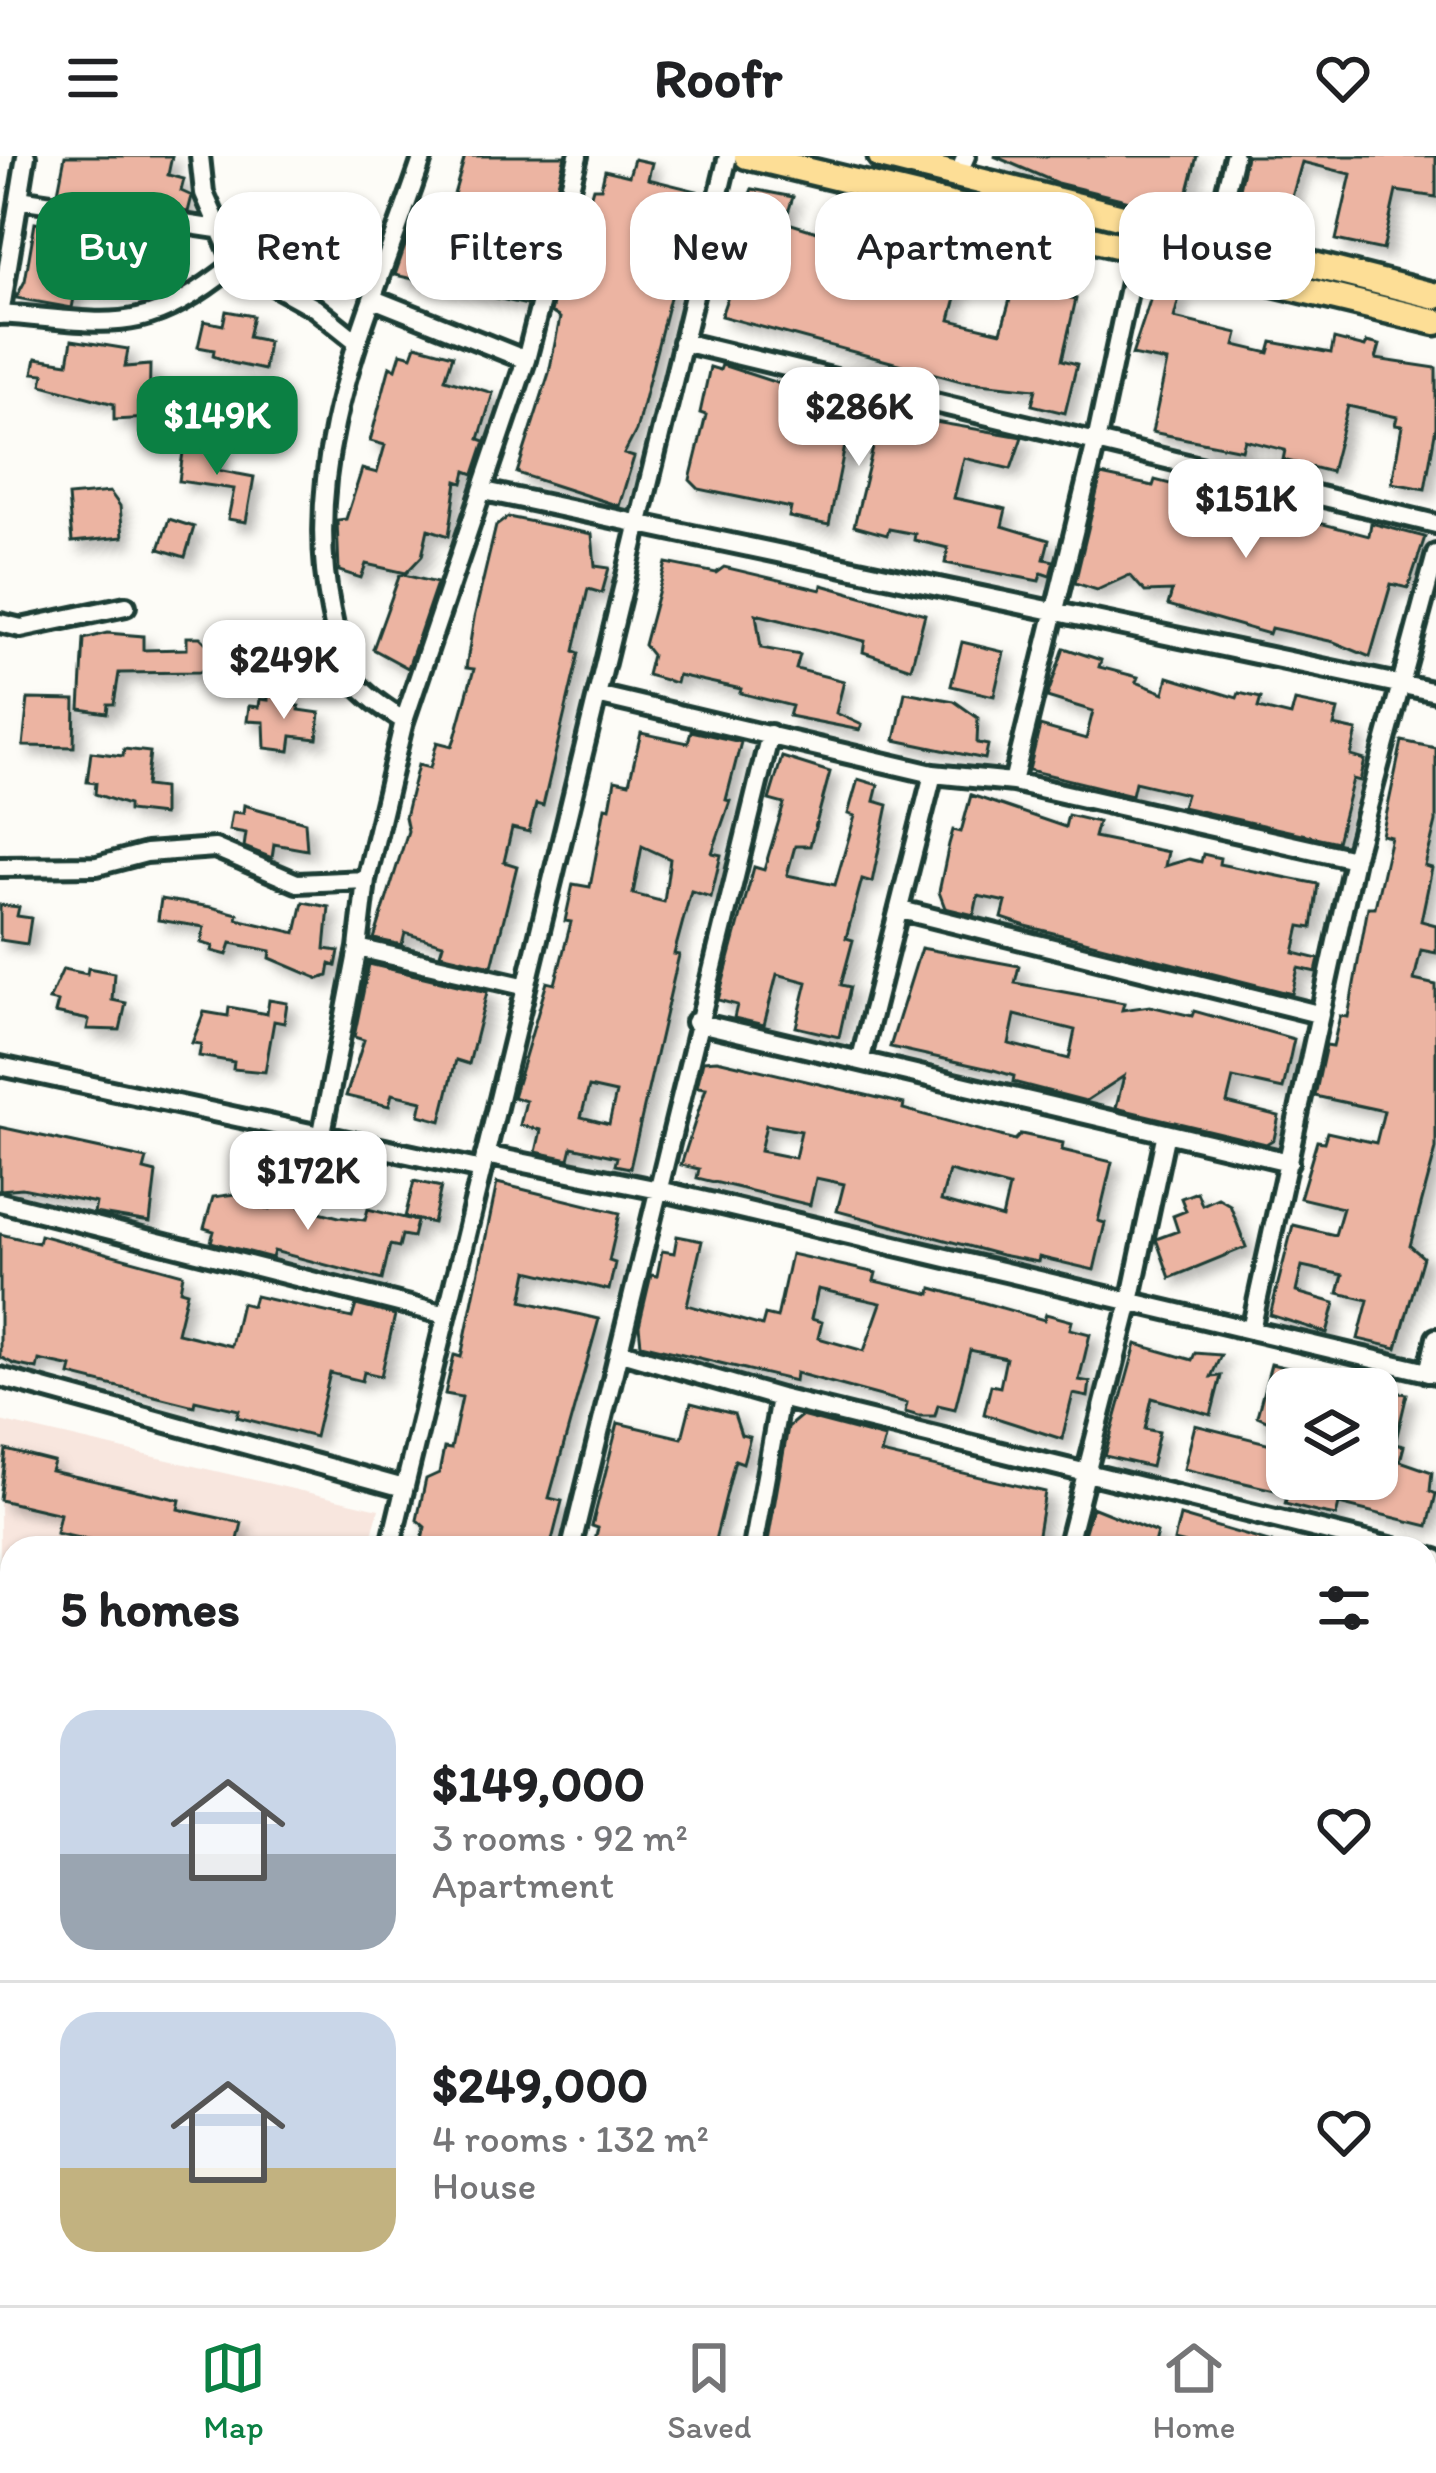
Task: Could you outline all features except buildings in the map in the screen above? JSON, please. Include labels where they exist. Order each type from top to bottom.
[{"type":"main road","points":[[747,156],[1119,247]]},
{"type":"main road","points":[[881,156],[962,165],[1119,214]]},
{"type":"main road","points":[[1315,265],[1436,296]]},
{"type":"main road","points":[[1315,293],[1436,322]]},
{"type":"street","points":[[26,156],[0,315],[115,326],[145,320],[214,277]]},
{"type":"street","points":[[200,156],[204,193],[214,221]]},
{"type":"street","points":[[382,282],[423,156]]},
{"type":"street","points":[[322,1133],[366,880],[404,721],[526,360],[578,156]]},
{"type":"street","points":[[393,1536],[728,156]]},
{"type":"street","points":[[1225,192],[1234,156]]},
{"type":"street","points":[[19,199],[214,229]]},
{"type":"street","points":[[300,300],[356,340]]},
{"type":"street","points":[[404,721],[350,677],[325,580],[321,491],[356,340],[376,300],[526,360]]},
{"type":"street","points":[[1013,782],[1126,300]]},
{"type":"street","points":[[682,342],[1436,524]]},
{"type":"street","points":[[484,491],[639,520],[1055,614],[1436,692]]},
{"type":"street","points":[[1251,1330],[1354,859],[1436,554]]},
{"type":"street","points":[[0,623],[21,628],[126,606]]},
{"type":"street","points":[[597,694],[933,774],[1013,782],[1354,859]]},
{"type":"street","points":[[574,1536],[695,1022],[770,734]]},
{"type":"street","points":[[861,1058],[933,774]]},
{"type":"street","points":[[0,867],[97,866],[146,854],[215,848],[259,871],[297,883],[366,880]]},
{"type":"street","points":[[902,910],[1318,1014]]},
{"type":"street","points":[[358,947],[523,986]]},
{"type":"street","points":[[695,1022],[861,1058],[1165,1137],[1289,1162]]},
{"type":"street","points":[[0,1066],[322,1133],[659,1190],[1432,1373],[1436,1338]]},
{"type":"street","points":[[1070,1536],[1130,1302],[1165,1137]]},
{"type":"street","points":[[0,1202],[446,1315]]},
{"type":"street","points":[[621,1352],[780,1398],[1347,1536]]},
{"type":"street","points":[[0,1377],[404,1488]]},
{"type":"street","points":[[755,1536],[780,1398]]},
{"type":"shaded area","points":[[0,1421],[379,1509],[371,1536],[0,1536]]}]
